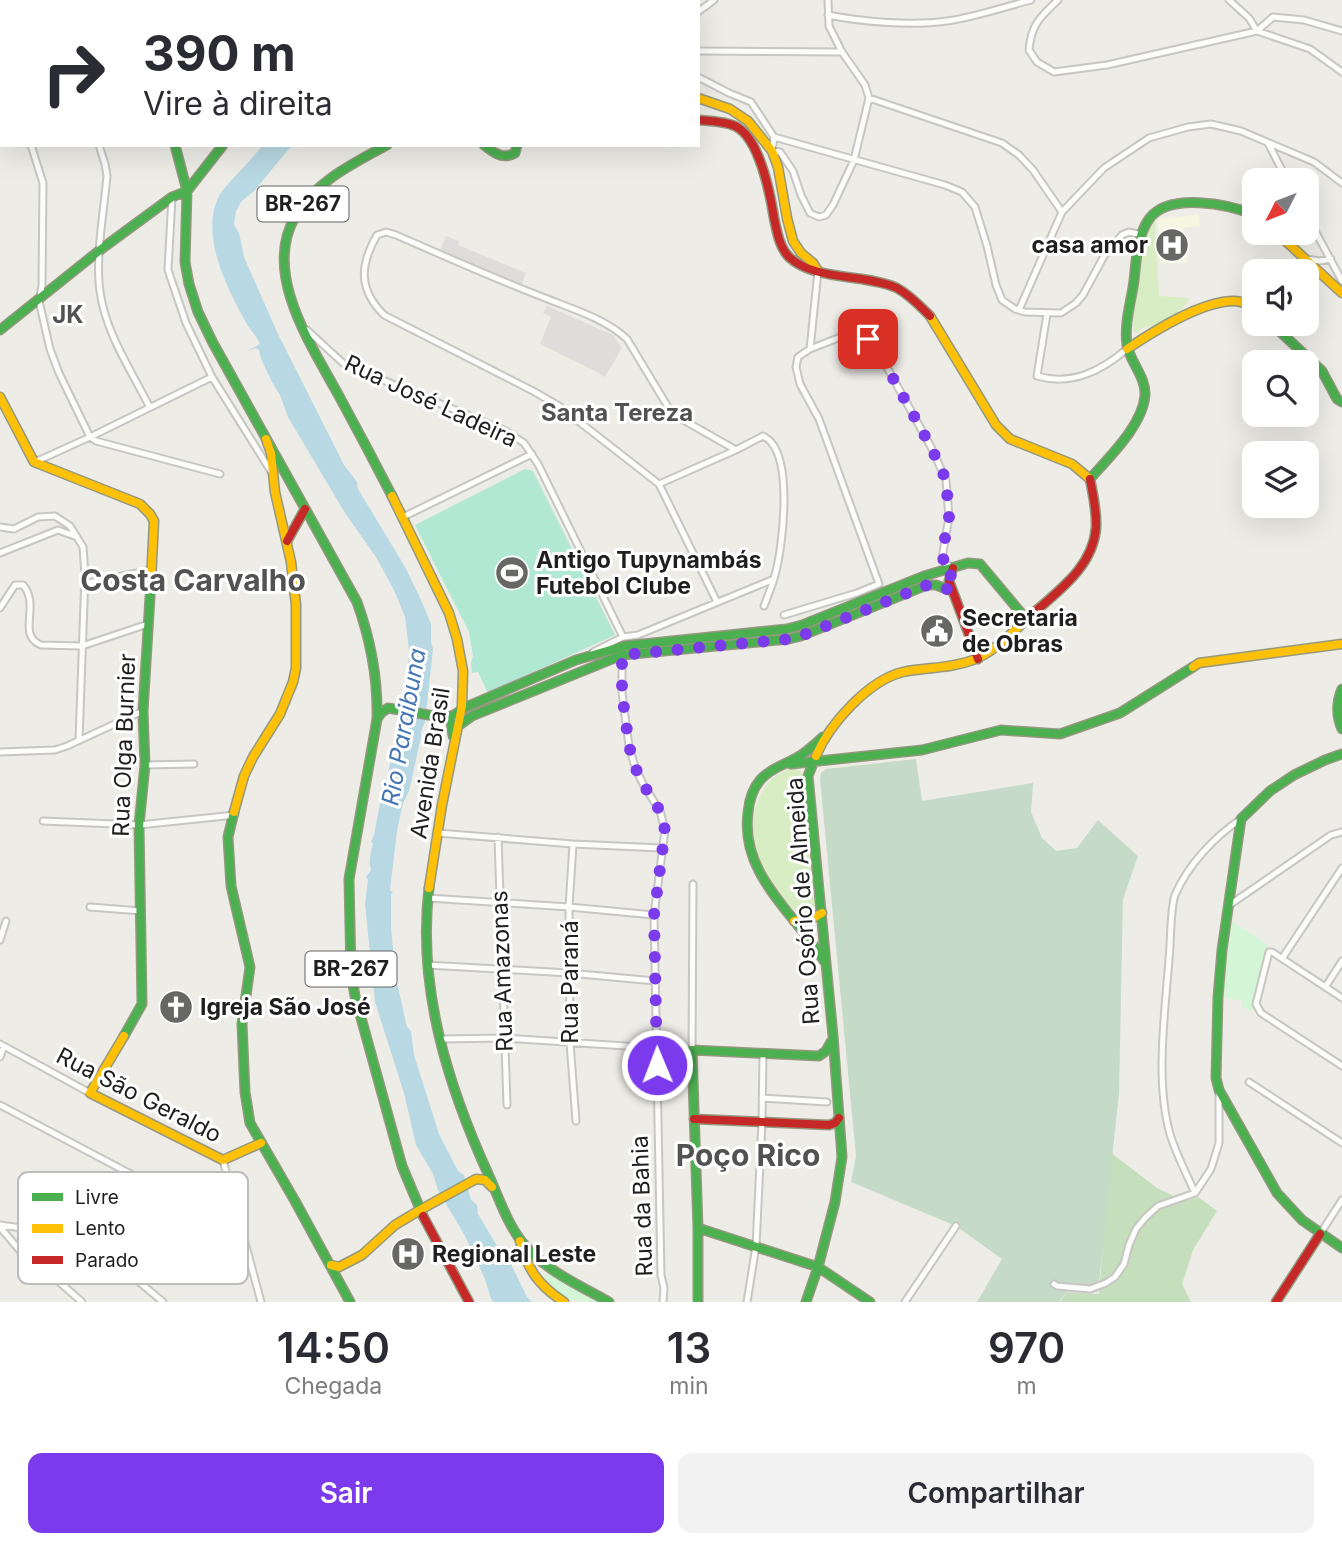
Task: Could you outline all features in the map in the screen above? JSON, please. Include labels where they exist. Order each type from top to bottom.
[{"type":"main road","points":[[700,99],[730,109],[748,121],[772,151],[778,166],[795,246],[818,271]]},
{"type":"main road","points":[[700,120],[738,127],[746,134],[759,158],[779,242],[790,258],[818,271],[864,279],[894,287],[903,293],[933,319],[996,425],[1010,439],[1072,464],[1090,479],[1135,423],[1142,406],[1145,392],[1127,349],[1127,318],[1142,234],[1148,220],[1155,212],[1201,202],[1242,209]]},
{"type":"main road","points":[[176,147],[187,191],[185,262],[192,298],[209,335],[357,602],[368,631],[377,675],[377,719]]},
{"type":"main road","points":[[0,330],[100,250],[172,197],[187,191],[221,147]]},
{"type":"main road","name":"Avenida Brasil","points":[[383,147],[334,175],[307,199],[295,217],[286,238],[284,253],[288,293],[302,325],[403,517],[443,599],[454,628],[462,660],[463,695],[428,898],[426,933],[431,1001],[465,1123],[520,1241],[529,1268],[547,1292],[564,1302]]},
{"type":"main road","points":[[487,147],[508,158],[515,153],[516,147]]},
{"type":"main road","points":[[759,158],[772,151]]},
{"type":"main road","points":[[184,175],[196,180]]},
{"type":"main road","points":[[769,193],[781,198],[785,206]]},
{"type":"main road","points":[[1290,245],[1306,259]]},
{"type":"main road","points":[[1319,271],[1342,293]]},
{"type":"main road","points":[[1127,349],[1165,325],[1200,309],[1231,300],[1242,301]]},
{"type":"main road","points":[[1127,330],[1143,338]]},
{"type":"main road","points":[[1285,336],[1322,371],[1337,399],[1342,402]]},
{"type":"main road","points":[[0,397],[34,462]]},
{"type":"main road","points":[[267,439],[287,541],[296,605],[296,668],[280,714],[244,776],[228,837],[231,886],[250,967],[242,1024],[245,1092],[250,1123],[335,1269],[350,1302]]},
{"type":"main road","name":"Rua Olga Burnier","points":[[34,462],[140,504],[154,521],[143,711],[145,765],[139,825],[142,1004],[90,1093]]},
{"type":"main road","name":"Rua Osório de Almeida","points":[[806,1302],[839,1186],[842,1157],[809,780],[814,761],[828,733],[879,681],[897,673],[959,666],[978,659],[1069,582],[1083,567],[1095,541],[1098,521],[1090,479]]},
{"type":"main road","points":[[287,541],[305,509]]},
{"type":"main road","points":[[296,526],[314,526]]},
{"type":"main road","points":[[442,717],[576,660],[623,646],[691,645],[801,636],[968,563],[979,564],[1026,619]]},
{"type":"main road","points":[[953,568],[949,581],[978,659]]},
{"type":"main road","points":[[925,580],[952,591]]},
{"type":"main road","points":[[787,764],[922,750],[1001,730],[1060,734],[1120,713],[1199,663],[1342,644]]},
{"type":"main road","points":[[458,726],[472,716],[600,662],[623,646]]},
{"type":"main road","points":[[514,688],[518,697]]},
{"type":"main road","points":[[1342,689],[1336,708],[1342,729]]},
{"type":"main road","points":[[378,694],[382,704],[390,708],[442,717],[451,722],[454,742]]},
{"type":"main road","points":[[442,717],[456,709],[463,695]]},
{"type":"main road","points":[[377,719],[390,708]]},
{"type":"main road","name":"BR-267","points":[[377,719],[349,879],[351,973],[367,1043],[399,1156],[420,1210],[469,1302]]},
{"type":"main road","points":[[827,967],[757,872],[747,840],[747,817],[748,805],[755,788],[769,771],[802,755],[828,733]]},
{"type":"main road","points":[[1342,754],[1294,775],[1270,791],[1241,819],[1227,906],[1218,997],[1216,1078],[1219,1090],[1277,1193],[1302,1220],[1342,1248]]},
{"type":"main road","points":[[809,780],[816,767],[828,759]]},
{"type":"main road","points":[[787,764],[802,767],[809,780]]},
{"type":"main road","points":[[794,921],[813,918],[822,913]]},
{"type":"main road","points":[[819,1056],[830,1047],[833,1036]]},
{"type":"main road","points":[[698,1302],[692,1050],[819,1056],[829,1063],[836,1074]]},
{"type":"main road","name":"Rua São Geraldo","points":[[90,1093],[223,1160],[261,1143]]},
{"type":"main road","points":[[694,1119],[830,1125],[839,1118]]},
{"type":"main road","name":"BR-267","points":[[420,1210],[481,1178],[500,1200]]},
{"type":"main road","points":[[335,1269],[362,1255],[395,1225],[420,1210]]},
{"type":"main road","points":[[698,1228],[818,1267],[870,1302]]},
{"type":"main road","points":[[1276,1302],[1320,1234]]},
{"type":"main road","name":"BR-267","points":[[520,1241],[547,1265],[608,1302]]},
{"type":"street","points":[[774,137],[772,151],[780,152],[793,171],[810,213],[819,217],[826,215],[854,160],[869,98],[865,85],[842,52],[829,26],[828,0]]},
{"type":"street","points":[[828,15],[923,23],[949,21],[1031,0]]},
{"type":"street","points":[[1058,0],[1033,27],[1029,50],[1037,62],[1054,72],[1107,65],[1257,31],[1273,17],[1304,20],[1342,31]]},
{"type":"street","points":[[1229,0],[1249,18],[1257,31],[1310,49],[1342,72]]},
{"type":"street","points":[[700,51],[842,52]]},
{"type":"street","points":[[700,78],[751,102],[774,137],[962,192],[975,208],[1002,300],[1017,310],[1061,313],[1076,303],[1092,281],[1104,256],[1122,235],[1129,232],[1142,234]]},
{"type":"street","points":[[869,98],[1002,143],[1033,170],[1062,212]]},
{"type":"street","points":[[1017,310],[1062,212],[1104,168],[1149,138],[1188,127],[1211,124],[1241,131],[1314,162],[1342,183]]},
{"type":"street","points":[[1268,143],[1281,168]]},
{"type":"street","points":[[32,147],[43,183],[42,286],[38,301],[50,349],[90,437],[96,441],[220,474]]},
{"type":"street","points":[[100,147],[107,176],[99,288],[111,331],[149,406]]},
{"type":"street","points":[[172,197],[169,270],[186,323],[212,377],[272,473]]},
{"type":"street","points":[[717,602],[659,484],[559,406],[384,314],[374,305],[364,280],[370,247],[377,234],[386,232],[396,235],[472,269],[586,314],[618,330],[668,407],[678,417],[736,450]]},
{"type":"street","points":[[1320,239],[1342,281]]},
{"type":"street","points":[[1319,261],[1331,259]]},
{"type":"street","points":[[810,349],[818,271]]},
{"type":"street","points":[[1047,314],[1037,376],[1066,379],[1093,373],[1127,349]]},
{"type":"street","name":"Rua José Ladeira","points":[[302,325],[344,364],[506,431],[524,443],[532,454],[623,646]]},
{"type":"street","points":[[784,615],[857,593],[879,583],[819,419],[800,384],[796,367],[798,357],[810,349],[851,333],[868,339],[879,353],[931,447],[946,480],[949,517],[942,554],[944,562],[953,568]]},
{"type":"street","points":[[34,462],[212,377]]},
{"type":"street","points":[[659,484],[763,436],[773,444],[784,485],[781,539],[774,579],[764,606]]},
{"type":"street","points":[[403,517],[532,454]]},
{"type":"street","points":[[0,527],[14,529],[38,517],[55,516],[70,526],[83,547],[85,575],[79,740]]},
{"type":"street","points":[[0,554],[58,530],[77,537]]},
{"type":"street","points":[[84,584],[151,570]]},
{"type":"street","points":[[623,646],[638,635],[774,579]]},
{"type":"street","points":[[0,608],[15,585],[23,585],[31,601],[29,633],[31,639],[41,645],[82,646],[148,624]]},
{"type":"street","name":"Rua da Bahia","points":[[623,646],[622,693],[629,746],[643,784],[660,811],[665,830],[654,915],[663,1302]]},
{"type":"street","points":[[0,752],[55,750],[143,711]]},
{"type":"street","points":[[145,765],[194,764]]},
{"type":"street","points":[[43,821],[139,825],[235,815]]},
{"type":"street","points":[[1195,1193],[1170,1134],[1163,1091],[1163,1017],[1174,898],[1184,877],[1204,851],[1241,819]]},
{"type":"street","points":[[1227,906],[1331,835],[1342,832]]},
{"type":"street","points":[[438,833],[661,848]]},
{"type":"street","name":"Rua Amazonas","points":[[498,837],[507,1105]]},
{"type":"street","name":"Rua Paraná","points":[[573,844],[569,907],[569,1043],[576,1121]]},
{"type":"street","points":[[1283,957],[1342,868]]},
{"type":"street","points":[[692,1050],[693,884]]},
{"type":"street","points":[[428,898],[654,915]]},
{"type":"street","points":[[90,907],[141,911]]},
{"type":"street","points":[[0,940],[6,921]]},
{"type":"street","points":[[1342,998],[1283,957],[1269,952],[1256,1004],[1261,1013],[1342,1066]]},
{"type":"street","points":[[1326,986],[1342,961]]},
{"type":"street","points":[[427,965],[655,981]]},
{"type":"street","points":[[440,1039],[504,1038],[656,1048]]},
{"type":"street","points":[[0,1057],[2,1045]]},
{"type":"street","name":"Rua São Geraldo","points":[[2,1045],[90,1093]]},
{"type":"street","points":[[747,1302],[756,1246],[763,1053]]},
{"type":"street","points":[[1249,1082],[1342,1143]]},
{"type":"street","points":[[1054,1283],[1057,1286],[1090,1289],[1106,1283],[1115,1277],[1124,1264],[1136,1229],[1145,1218],[1158,1206],[1195,1193],[1210,1170],[1219,1143],[1219,1090]]},
{"type":"street","points":[[762,1098],[827,1102]]},
{"type":"street","points":[[0,1105],[127,1172]]},
{"type":"street","points":[[223,1160],[226,1172]]},
{"type":"street","points":[[1320,1234],[1342,1200]]},
{"type":"street","points":[[0,1226],[18,1248]]},
{"type":"street","points":[[0,1226],[18,1227]]},
{"type":"street","points":[[905,1302],[956,1226]]},
{"type":"street","points":[[248,1253],[261,1302]]},
{"type":"street","points":[[61,1284],[82,1302]]},
{"type":"street","points":[[141,1284],[163,1302]]},
{"type":"shaded area","name":"casa amor","points":[[1199,214],[1200,226],[1184,228],[1187,263],[1160,263],[1158,219]]},
{"type":"shaded area","points":[[446,236],[459,241],[458,245],[526,273],[522,284],[440,251]]},
{"type":"shaded area","points":[[547,306],[613,335],[622,348],[605,377],[540,344],[551,317],[543,313]]},
{"type":"shaded area","points":[[916,759],[922,801],[1033,783],[1031,812],[1042,838],[1056,851],[1077,848],[1098,820],[1138,856],[1123,899],[1119,1093],[1098,1292],[1069,1289],[1059,1302],[977,1302],[1002,1259],[956,1226],[851,1182],[856,1156],[820,779],[821,773],[826,769]]},
{"type":"green space","points":[[1155,219],[1159,296],[1191,298],[1170,318],[1158,325],[1144,327],[1137,333],[1133,331],[1134,321],[1130,320],[1145,235],[1150,221]]},
{"type":"green space","name":"Antigo Tupynambás Futebol Clube","points":[[525,469],[533,471],[615,635],[488,693],[478,672],[472,673],[473,656],[469,632],[415,525]]},
{"type":"green space","points":[[789,768],[802,773],[807,786],[816,910],[808,916],[792,908],[771,886],[756,857],[752,837],[760,796],[771,780]]},
{"type":"green space","points":[[1227,918],[1268,945],[1252,1012],[1241,1006],[1241,1000],[1220,998]]},
{"type":"green space","points":[[1110,1152],[1157,1188],[1185,1201],[1198,1197],[1217,1211],[1193,1250],[1182,1284],[1191,1302],[1060,1302],[1067,1292],[1099,1294]]},
{"type":"green space","points":[[550,1272],[600,1302],[575,1300],[559,1295],[548,1284],[545,1275]]},
{"type":"water","name":"Rio Paraibuna","points":[[261,147],[291,147],[255,190],[241,202],[236,211],[234,225],[239,233],[244,257],[277,332],[344,465],[357,482],[358,489],[405,567],[431,624],[433,649],[425,722],[397,831],[390,890],[393,893],[391,927],[394,960],[397,964],[395,974],[407,1027],[411,1031],[414,1055],[439,1134],[458,1171],[464,1175],[478,1214],[500,1251],[507,1256],[532,1302],[493,1302],[491,1299],[465,1236],[416,1145],[404,1093],[375,1002],[365,904],[368,880],[366,877],[371,870],[371,842],[381,790],[386,782],[401,726],[409,650],[405,617],[376,557],[345,513],[288,417],[259,350],[256,348],[246,352],[260,344],[232,296],[218,262],[212,227],[220,194]]},
{"type":"traffic: fast","points":[[176,147],[187,191],[185,262],[198,312],[357,602],[373,660],[377,719]]},
{"type":"traffic: fast","points":[[0,330],[100,250],[172,197],[187,191],[221,147]]},
{"type":"traffic: fast","points":[[383,147],[336,175],[303,205],[286,239],[284,262],[287,286],[305,332],[392,496]]},
{"type":"traffic: fast","points":[[487,147],[503,156],[515,153],[516,147]]},
{"type":"traffic: fast","points":[[1090,479],[1132,429],[1143,406],[1145,388],[1127,345],[1126,329],[1138,249],[1145,226],[1158,211],[1170,205],[1215,204],[1242,211]]},
{"type":"traffic: fast","points":[[1285,336],[1322,371],[1337,399],[1342,402]]},
{"type":"traffic: fast","points":[[446,718],[576,660],[624,646],[787,629],[924,576],[968,563],[980,564],[1026,619]]},
{"type":"traffic: fast","points":[[124,1036],[142,1004],[139,825],[145,765],[143,711],[151,581]]},
{"type":"traffic: fast","points":[[458,726],[472,716],[622,655],[789,639],[927,585],[936,585],[952,591]]},
{"type":"traffic: fast","points":[[791,764],[922,750],[1001,730],[1060,734],[1120,713],[1193,667]]},
{"type":"traffic: fast","points":[[1342,689],[1338,709],[1342,729]]},
{"type":"traffic: fast","points":[[423,1216],[402,1166],[355,996],[351,973],[349,879],[377,719],[381,713],[388,708],[446,718],[451,722],[453,736]]},
{"type":"traffic: fast","points":[[823,737],[801,755],[769,772],[758,783],[749,804],[748,835],[752,856],[761,874],[824,961]]},
{"type":"traffic: fast","points":[[1342,754],[1294,775],[1270,791],[1241,819],[1222,950],[1216,1078],[1219,1090],[1277,1193],[1302,1220],[1342,1248]]},
{"type":"traffic: fast","points":[[806,1302],[835,1202],[842,1157],[808,776],[816,756]]},
{"type":"traffic: fast","points":[[234,812],[228,837],[231,886],[250,967],[242,1024],[245,1092],[250,1123],[350,1302]]},
{"type":"traffic: fast","points":[[429,888],[426,925],[428,963],[439,1036],[461,1107],[500,1202],[517,1235],[531,1252],[562,1276],[609,1302]]},
{"type":"traffic: fast","points":[[698,1302],[692,1050],[819,1056],[831,1042]]},
{"type":"traffic: fast","points":[[698,1228],[818,1267],[870,1302]]},
{"type":"traffic: slow","points":[[700,99],[730,109],[748,121],[772,151],[778,167],[793,241],[818,271]]},
{"type":"traffic: slow","points":[[1290,245],[1342,293]]},
{"type":"traffic: slow","points":[[1127,349],[1193,311],[1221,302],[1242,302]]},
{"type":"traffic: slow","points":[[930,316],[996,425],[1010,439],[1072,464],[1090,479]]},
{"type":"traffic: slow","points":[[0,397],[34,462],[140,504],[150,514],[154,521],[151,581]]},
{"type":"traffic: slow","points":[[234,812],[244,776],[280,714],[296,668],[296,605],[291,562],[275,492],[271,453],[266,439]]},
{"type":"traffic: slow","points":[[392,496],[449,613],[463,671],[462,706],[429,888]]},
{"type":"traffic: slow","points":[[816,756],[840,717],[877,684],[903,672],[956,665],[982,656],[999,645],[1037,610]]},
{"type":"traffic: slow","points":[[1193,667],[1199,663],[1342,644]]},
{"type":"traffic: slow","points":[[794,921],[813,918],[822,913]]},
{"type":"traffic: slow","points":[[124,1036],[90,1093],[223,1160],[261,1143]]},
{"type":"traffic: slow","points":[[420,1210],[476,1179],[485,1180],[492,1187]]},
{"type":"traffic: slow","points":[[331,1265],[339,1267],[362,1255],[395,1225],[420,1210]]},
{"type":"traffic: slow","points":[[520,1241],[535,1276],[564,1302]]},
{"type":"traffic: jam","points":[[700,120],[735,126],[751,142],[762,167],[779,239],[789,257],[812,270],[897,288],[911,297],[930,316]]},
{"type":"traffic: jam","points":[[1037,610],[1075,575],[1094,541],[1095,503],[1090,479]]},
{"type":"traffic: jam","points":[[287,541],[305,509]]},
{"type":"traffic: jam","points":[[953,568],[949,581],[978,659]]},
{"type":"traffic: jam","points":[[694,1119],[829,1125],[839,1118]]},
{"type":"traffic: jam","points":[[423,1216],[469,1302]]},
{"type":"traffic: jam","points":[[1276,1302],[1320,1234]]},
{"type":"place","name":"casa amor","points":[[1172,245]]},
{"type":"place","name":"Antigo Tupynambás Futebol Clube","points":[[512,573]]},
{"type":"place","name":"Secretaria de Obras","points":[[937,631]]},
{"type":"place","name":"Igreja São José","points":[[176,1007]]},
{"type":"place","name":"Regional Leste","points":[[408,1254]]},
{"type":"district","name":"JK","points":[[68,315]]},
{"type":"district","name":"Santa Tereza","points":[[617,413]]},
{"type":"district","name":"Costa Carvalho","points":[[193,581]]},
{"type":"district","name":"Poço Rico","points":[[748,1156]]},
{"type":"route","points":[[657,1065],[654,915],[665,830],[660,811],[643,784],[629,746],[622,693],[622,655],[789,639],[927,585],[936,585],[952,591],[949,581],[953,568],[942,558],[949,517],[946,480],[931,447],[879,353],[868,339]]}]
